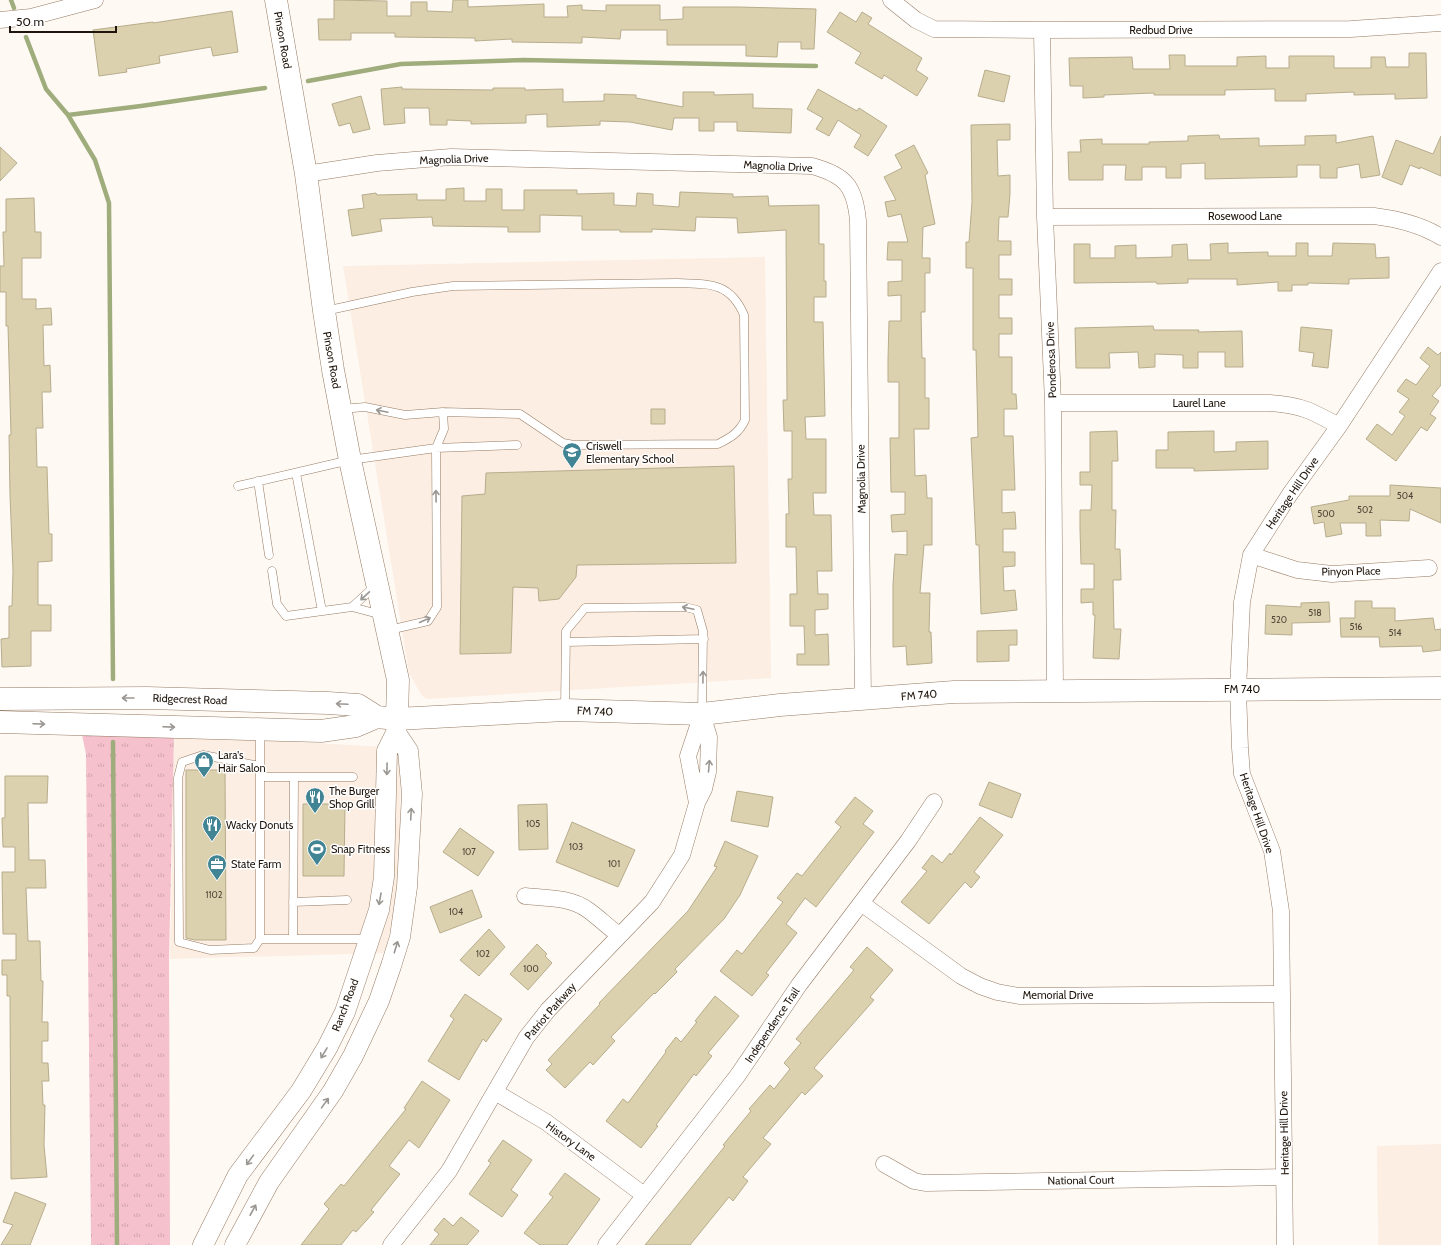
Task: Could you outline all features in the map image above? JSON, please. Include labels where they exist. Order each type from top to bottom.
[{"type":"main road","name":"Pinson Road","points":[[276,0],[306,174],[324,311],[350,460],[398,680],[390,723]]},
{"type":"main road","name":"FM 740","points":[[390,723],[565,710],[702,714],[780,705],[954,692],[1441,688]]},
{"type":"main road","name":"Ridgecrest Road","points":[[0,699],[147,698],[328,703],[358,705],[390,723]]},
{"type":"main road","points":[[0,722],[321,731],[390,723]]},
{"type":"street","points":[[0,20],[31,17],[95,0]]},
{"type":"street","name":"Redbud Drive","points":[[891,0],[916,20],[934,28],[1042,30],[1351,29],[1441,23]]},
{"type":"street","name":"Ponderosa Drive","points":[[1042,30],[1045,217],[1053,403],[1055,691]]},
{"type":"street","name":"Magnolia Drive","points":[[306,174],[377,163],[451,157],[812,166],[832,172],[847,185],[856,200],[858,221],[863,700]]},
{"type":"street","name":"Rosewood Lane","points":[[1045,217],[1374,216],[1397,219],[1426,228],[1441,237]]},
{"type":"street","name":"Heritage Hill Drive","points":[[1285,1245],[1281,911],[1278,881],[1272,851],[1242,774],[1238,690],[1242,602],[1251,555],[1290,494],[1339,426],[1441,271]]},
{"type":"street","name":"Laurel Lane","points":[[1053,403],[1270,403],[1295,405],[1315,412],[1339,426]]},
{"type":"street","name":"Pinyon Place","points":[[1251,555],[1297,570],[1332,574],[1429,568]]},
{"type":"street","name":"Patriot Parkway","points":[[697,803],[688,756],[702,714]]},
{"type":"street","name":"Patriot Parkway","points":[[391,1245],[449,1171],[526,1038],[548,1010],[652,902],[682,855],[697,803],[704,789],[710,753],[709,737],[702,714]]},
{"type":"street","points":[[235,1245],[269,1182],[333,1091],[353,1056],[379,1001],[400,937],[407,887],[412,794],[408,752],[390,723]]},
{"type":"street","name":"Ranch Road","points":[[203,1245],[238,1176],[301,1091],[327,1048],[345,1012],[368,939],[379,910],[384,877],[387,751],[390,723]]},
{"type":"street","name":"Independence Trail","points":[[606,1245],[738,1075],[799,984],[908,841],[934,802]]},
{"type":"street","points":[[524,896],[560,899],[575,903],[587,909],[619,935]]},
{"type":"street","name":"Memorial Drive","points":[[861,903],[962,976],[980,986],[997,992],[1019,996],[1282,994]]},
{"type":"street","points":[[353,1056],[353,1028],[374,977],[379,959],[375,942],[368,939]]},
{"type":"street","name":"History Lane","points":[[495,1092],[546,1122],[644,1195]]},
{"type":"street","name":"National Court","points":[[884,1164],[914,1181],[925,1183],[1284,1177]]},
{"type":"lane","points":[[324,311],[412,292],[453,286],[677,283],[712,284],[728,291],[738,302],[744,315],[745,420],[741,428],[732,436],[718,444],[574,445],[563,443],[520,414],[443,412],[405,415],[365,407],[341,409]]},
{"type":"lane","points":[[272,571],[277,604],[286,616],[352,607],[386,623],[428,621],[437,607],[436,448],[444,429],[443,412]]},
{"type":"lane","points":[[238,486],[350,460],[436,448],[517,445]]},
{"type":"lane","points":[[296,473],[322,611]]},
{"type":"lane","points":[[258,481],[270,555]]},
{"type":"lane","points":[[352,607],[377,584]]},
{"type":"lane","points":[[565,710],[566,631],[585,608],[685,607],[697,610],[703,631],[702,714]]},
{"type":"lane","points":[[566,642],[704,639]]},
{"type":"lane","points":[[260,766],[203,755],[182,762],[178,778],[179,942],[210,950],[254,948],[260,939],[260,766],[267,730]]},
{"type":"lane","points":[[261,777],[354,777]]},
{"type":"lane","points":[[293,939],[294,777]]},
{"type":"lane","points":[[294,902],[347,900]]},
{"type":"lane","points":[[260,939],[368,939]]},
{"type":"shaded area","name":"Criswell Elementary School","points":[[765,257],[771,678],[427,699],[422,696],[409,673],[343,266]]},
{"type":"shaded area","points":[[174,735],[401,748],[398,881],[395,908],[385,953],[170,959]]},
{"type":"shaded area","points":[[1441,1144],[1441,1245],[1378,1245],[1377,1146]]},
{"type":"green space","points":[[82,735],[174,735],[169,959],[170,1245],[91,1245],[86,754]]},
{"type":"building","points":[[334,0],[387,1],[387,16],[411,16],[411,2],[427,2],[427,11],[452,12],[453,0],[468,0],[468,7],[544,4],[544,17],[568,17],[567,6],[582,5],[582,10],[606,11],[606,5],[660,5],[660,20],[683,19],[683,7],[816,9],[814,49],[801,49],[801,42],[778,42],[777,57],[746,56],[746,45],[667,45],[667,30],[621,30],[620,39],[582,37],[582,43],[512,42],[512,39],[475,41],[475,38],[395,37],[395,33],[351,33],[351,40],[319,40],[318,19],[334,19]]},
{"type":"building","points":[[232,11],[238,52],[213,56],[211,47],[159,56],[160,63],[126,69],[127,72],[99,76],[93,30]]},
{"type":"building","points":[[840,12],[856,22],[862,12],[872,18],[868,24],[922,58],[916,70],[928,78],[917,96],[884,75],[882,79],[855,63],[861,53],[827,32]]},
{"type":"building","points":[[1409,53],[1426,53],[1427,98],[1395,99],[1395,94],[1354,95],[1354,92],[1306,94],[1306,101],[1275,101],[1275,89],[1225,90],[1225,95],[1154,95],[1154,93],[1104,95],[1104,97],[1083,98],[1083,86],[1070,86],[1069,58],[1132,57],[1133,69],[1170,69],[1169,55],[1185,55],[1185,66],[1237,66],[1237,57],[1266,56],[1266,68],[1289,68],[1289,56],[1334,56],[1334,68],[1371,68],[1371,57],[1385,57],[1386,67],[1409,67]]},
{"type":"building","points":[[985,70],[1010,76],[1004,102],[978,96]]},
{"type":"building","points":[[402,87],[402,89],[563,89],[563,102],[604,101],[604,94],[636,95],[636,98],[683,107],[683,92],[714,92],[714,95],[753,94],[753,108],[792,109],[791,133],[737,131],[737,122],[714,122],[714,131],[699,131],[699,118],[674,118],[672,130],[630,122],[600,121],[600,125],[547,127],[547,114],[526,115],[526,123],[471,124],[471,121],[447,120],[447,125],[430,125],[429,108],[404,108],[405,123],[384,125],[381,89]]},
{"type":"building","points":[[818,89],[857,111],[859,108],[887,126],[868,156],[854,147],[861,135],[838,120],[829,136],[816,129],[823,118],[807,109]]},
{"type":"building","points":[[361,96],[370,129],[353,133],[350,123],[339,126],[332,104]]},
{"type":"building","points":[[1010,124],[1010,140],[997,140],[998,176],[1010,175],[1008,217],[999,217],[998,241],[1011,241],[1011,255],[999,255],[999,279],[1012,279],[1012,295],[999,295],[999,318],[1012,318],[1012,334],[999,334],[999,357],[1012,357],[1012,394],[1016,394],[1017,409],[1004,409],[1004,436],[1013,436],[1015,490],[1002,490],[1002,513],[1015,512],[1016,529],[1003,529],[1003,552],[1015,552],[1015,566],[1003,567],[1004,591],[1015,590],[1017,610],[981,614],[979,545],[976,545],[971,438],[978,437],[976,350],[973,350],[973,268],[966,268],[966,242],[969,242],[972,202],[971,125]]},
{"type":"building","points":[[1219,135],[1220,139],[1259,138],[1259,146],[1305,145],[1305,136],[1336,135],[1336,143],[1373,136],[1380,175],[1361,178],[1359,164],[1337,168],[1337,178],[1320,178],[1320,165],[1297,165],[1297,177],[1205,179],[1205,163],[1181,164],[1181,178],[1166,178],[1166,167],[1142,167],[1142,180],[1125,180],[1126,165],[1103,165],[1103,180],[1069,180],[1068,152],[1081,152],[1080,140],[1102,139],[1102,144],[1149,144],[1149,142],[1188,141],[1188,136]]},
{"type":"building","points":[[1441,136],[1441,176],[1420,167],[1420,169],[1410,165],[1402,185],[1382,177],[1396,140],[1433,154]]},
{"type":"building","points":[[914,145],[928,173],[925,175],[935,224],[923,227],[922,258],[930,258],[930,273],[925,273],[925,312],[921,312],[922,358],[925,358],[925,398],[929,398],[929,429],[914,429],[915,476],[926,475],[927,498],[932,498],[932,545],[924,545],[920,593],[930,593],[929,632],[931,632],[932,663],[907,665],[906,646],[893,647],[893,584],[895,554],[907,555],[907,531],[892,532],[891,515],[905,514],[905,492],[891,492],[890,438],[899,438],[899,382],[888,382],[889,321],[901,321],[901,295],[888,296],[888,282],[902,281],[902,260],[887,260],[888,242],[908,242],[901,214],[888,217],[885,202],[896,200],[884,177],[902,168],[895,155]]},
{"type":"building","points":[[0,147],[17,163],[0,181]]},
{"type":"building","points":[[464,188],[464,201],[486,201],[486,189],[502,189],[502,210],[524,210],[524,190],[577,190],[577,194],[614,193],[614,205],[636,206],[637,193],[653,194],[653,205],[679,207],[680,192],[733,194],[733,197],[768,196],[769,206],[819,205],[819,244],[824,244],[824,281],[826,281],[826,297],[814,297],[814,322],[823,322],[825,416],[805,417],[806,439],[826,439],[826,493],[813,493],[814,515],[831,515],[832,571],[817,571],[818,594],[828,594],[828,609],[815,610],[815,635],[828,634],[829,665],[797,665],[797,654],[805,654],[804,626],[790,626],[790,594],[797,594],[796,547],[786,547],[786,514],[789,514],[788,479],[792,479],[792,431],[784,431],[783,400],[787,400],[786,230],[738,233],[737,218],[696,217],[695,231],[652,229],[652,232],[620,232],[620,230],[582,230],[582,216],[540,215],[540,232],[508,232],[508,227],[433,226],[432,217],[380,219],[382,231],[352,236],[348,210],[364,208],[362,195],[376,193],[377,195],[417,194],[417,200],[446,200],[446,189]]},
{"type":"building","points":[[34,198],[35,232],[41,232],[41,258],[22,258],[22,299],[36,299],[36,309],[51,308],[52,325],[43,325],[44,366],[50,365],[51,392],[42,392],[43,428],[36,428],[37,467],[47,467],[49,534],[52,534],[52,561],[38,562],[38,605],[51,605],[51,631],[31,631],[31,666],[2,667],[1,639],[9,638],[9,606],[12,606],[13,571],[10,495],[9,435],[11,435],[8,326],[6,326],[6,292],[0,292],[0,266],[4,266],[3,232],[6,232],[6,199]]},
{"type":"building","points":[[1228,243],[1228,253],[1268,252],[1268,256],[1296,256],[1296,243],[1308,243],[1308,256],[1332,256],[1333,243],[1375,244],[1376,258],[1389,257],[1389,278],[1349,279],[1349,284],[1308,283],[1308,285],[1292,285],[1292,291],[1278,291],[1278,282],[1237,285],[1237,279],[1188,279],[1188,283],[1157,284],[1156,282],[1074,283],[1074,244],[1090,244],[1090,258],[1115,258],[1115,246],[1136,245],[1136,258],[1172,257],[1172,245],[1187,244],[1188,260],[1211,260],[1210,244]]},
{"type":"building","points":[[1153,326],[1154,330],[1199,330],[1198,332],[1242,331],[1243,367],[1225,367],[1225,352],[1198,352],[1198,368],[1183,368],[1183,355],[1155,354],[1155,367],[1139,368],[1138,352],[1109,353],[1110,368],[1076,368],[1075,328]]},
{"type":"building","points":[[1301,327],[1332,330],[1328,368],[1312,366],[1314,353],[1299,351]]},
{"type":"building","points":[[1428,347],[1438,355],[1441,352],[1441,385],[1432,396],[1439,401],[1430,414],[1436,418],[1427,431],[1421,427],[1396,461],[1366,439],[1377,424],[1392,435],[1405,416],[1399,412],[1409,399],[1397,391],[1406,379],[1416,385],[1430,366],[1420,358]]},
{"type":"building","points":[[651,409],[665,409],[665,424],[651,424]]},
{"type":"building","points":[[1117,431],[1118,461],[1112,461],[1112,510],[1116,510],[1115,549],[1120,549],[1121,580],[1113,580],[1114,629],[1121,629],[1119,659],[1093,658],[1095,615],[1093,615],[1093,602],[1081,603],[1081,589],[1094,589],[1094,564],[1081,564],[1080,529],[1080,510],[1091,510],[1092,485],[1080,485],[1080,472],[1090,472],[1090,432]]},
{"type":"building","points":[[1214,431],[1214,452],[1236,451],[1236,442],[1268,441],[1268,469],[1194,471],[1194,468],[1156,468],[1156,450],[1168,450],[1168,432]]},
{"type":"building","points":[[734,466],[736,563],[577,565],[576,577],[559,599],[539,601],[538,588],[513,587],[511,653],[460,654],[462,496],[485,494],[486,473]]},
{"type":"building","points":[[1390,485],[1441,488],[1441,523],[1410,509],[1409,521],[1380,520],[1381,536],[1366,536],[1366,523],[1340,523],[1342,534],[1326,537],[1324,522],[1314,524],[1311,507],[1349,500],[1349,496],[1390,496]]},
{"type":"building","points":[[1355,601],[1372,601],[1372,608],[1395,608],[1395,621],[1433,618],[1435,630],[1441,629],[1441,650],[1423,652],[1422,646],[1380,647],[1379,637],[1341,637],[1340,618],[1355,618]]},
{"type":"building","points":[[1329,602],[1330,622],[1292,623],[1292,635],[1265,634],[1266,605],[1301,607],[1301,603]]},
{"type":"building","points":[[1017,630],[1017,645],[1009,645],[1009,661],[977,662],[977,631]]},
{"type":"building","points":[[186,770],[225,770],[226,940],[195,940],[186,938]]},
{"type":"building","points":[[5,776],[48,776],[47,803],[28,803],[29,860],[45,860],[46,888],[26,888],[28,941],[40,941],[41,981],[43,981],[42,1022],[48,1022],[48,1041],[42,1041],[42,1063],[48,1063],[49,1081],[42,1081],[43,1105],[45,1105],[44,1145],[47,1177],[11,1179],[10,996],[7,996],[7,975],[2,975],[2,960],[16,960],[16,934],[3,934],[2,872],[15,872],[15,847],[3,847],[2,818],[5,818]]},
{"type":"building","points":[[989,782],[1021,794],[1012,818],[979,805]]},
{"type":"building","points":[[737,791],[773,797],[768,827],[731,821]]},
{"type":"building","points":[[855,797],[873,811],[863,824],[874,832],[816,907],[805,898],[786,924],[797,933],[766,973],[769,975],[752,996],[720,971],[737,950],[742,954],[783,902],[777,898],[797,873],[802,876],[841,827],[835,822]]},
{"type":"building","points":[[303,804],[345,804],[344,876],[303,876]]},
{"type":"building","points":[[547,804],[548,849],[519,850],[518,805]]},
{"type":"building","points":[[980,817],[1003,835],[974,872],[980,877],[971,888],[965,882],[929,924],[901,902],[927,871],[922,868],[932,855],[942,863],[950,853],[951,855]]},
{"type":"building","points":[[572,822],[635,850],[618,887],[556,862]]},
{"type":"building","points":[[460,828],[494,852],[478,876],[443,852]]},
{"type":"building","points":[[725,841],[758,856],[740,895],[724,919],[675,969],[677,972],[611,1037],[615,1041],[593,1065],[590,1062],[565,1088],[546,1070],[552,1064],[548,1060],[600,1004],[599,1003],[688,911],[717,867],[714,866]]},
{"type":"building","points":[[472,890],[482,917],[440,933],[430,907]]},
{"type":"building","points":[[489,929],[505,947],[479,976],[460,960]]},
{"type":"building","points":[[537,944],[547,954],[545,956],[552,963],[528,990],[510,974]]},
{"type":"building","points":[[867,947],[893,970],[870,997],[874,1000],[814,1068],[823,1076],[805,1095],[802,1092],[763,1138],[771,1144],[743,1177],[748,1181],[733,1201],[729,1197],[690,1245],[645,1245],[725,1146],[723,1145],[751,1111],[749,1109],[770,1085],[774,1089],[790,1069],[784,1063],[801,1043],[796,1039],[854,970],[850,967]]},
{"type":"building","points":[[465,994],[502,1019],[486,1042],[483,1039],[459,1080],[428,1061],[454,1019],[450,1016]]},
{"type":"building","points":[[715,996],[739,1016],[708,1053],[712,1056],[696,1076],[694,1074],[641,1148],[606,1121],[623,1099],[628,1103],[676,1037],[681,1042],[697,1022],[695,1021]]},
{"type":"building","points":[[422,1081],[450,1100],[419,1148],[409,1140],[389,1166],[400,1174],[371,1210],[374,1212],[356,1232],[353,1230],[341,1245],[301,1245],[329,1209],[324,1204],[341,1184],[344,1186],[406,1109],[404,1108]]},
{"type":"building","points":[[503,1140],[532,1160],[511,1190],[518,1195],[502,1217],[469,1194],[491,1163],[488,1161]]},
{"type":"building","points":[[565,1173],[600,1199],[567,1245],[540,1245],[524,1233],[553,1197],[549,1194]]},
{"type":"building","points":[[15,1192],[46,1204],[30,1245],[1,1245],[13,1225],[3,1222]]},
{"type":"building","points":[[461,1217],[479,1231],[467,1245],[430,1245],[439,1234],[434,1230],[444,1218],[453,1226]]},
{"type":"waterway","points":[[11,0],[14,8]]},
{"type":"waterway","points":[[26,37],[46,89],[68,115],[95,160],[109,203],[113,679]]},
{"type":"waterway","points":[[308,81],[401,64],[524,60],[816,66]]},
{"type":"waterway","points":[[68,115],[265,88]]},
{"type":"waterway","points":[[113,742],[117,1245]]},
{"type":"place","name":"Criswell Elementary School","points":[[572,469]]},
{"type":"place","name":"Lara's Hair Salon","points":[[204,778]]},
{"type":"place","name":"The Burger Shop Grill","points":[[315,814]]},
{"type":"place","name":"Wacky Donuts","points":[[212,842]]},
{"type":"place","name":"Snap Fitness","points":[[317,866]]},
{"type":"place","name":"State Farm","points":[[217,881]]}]
